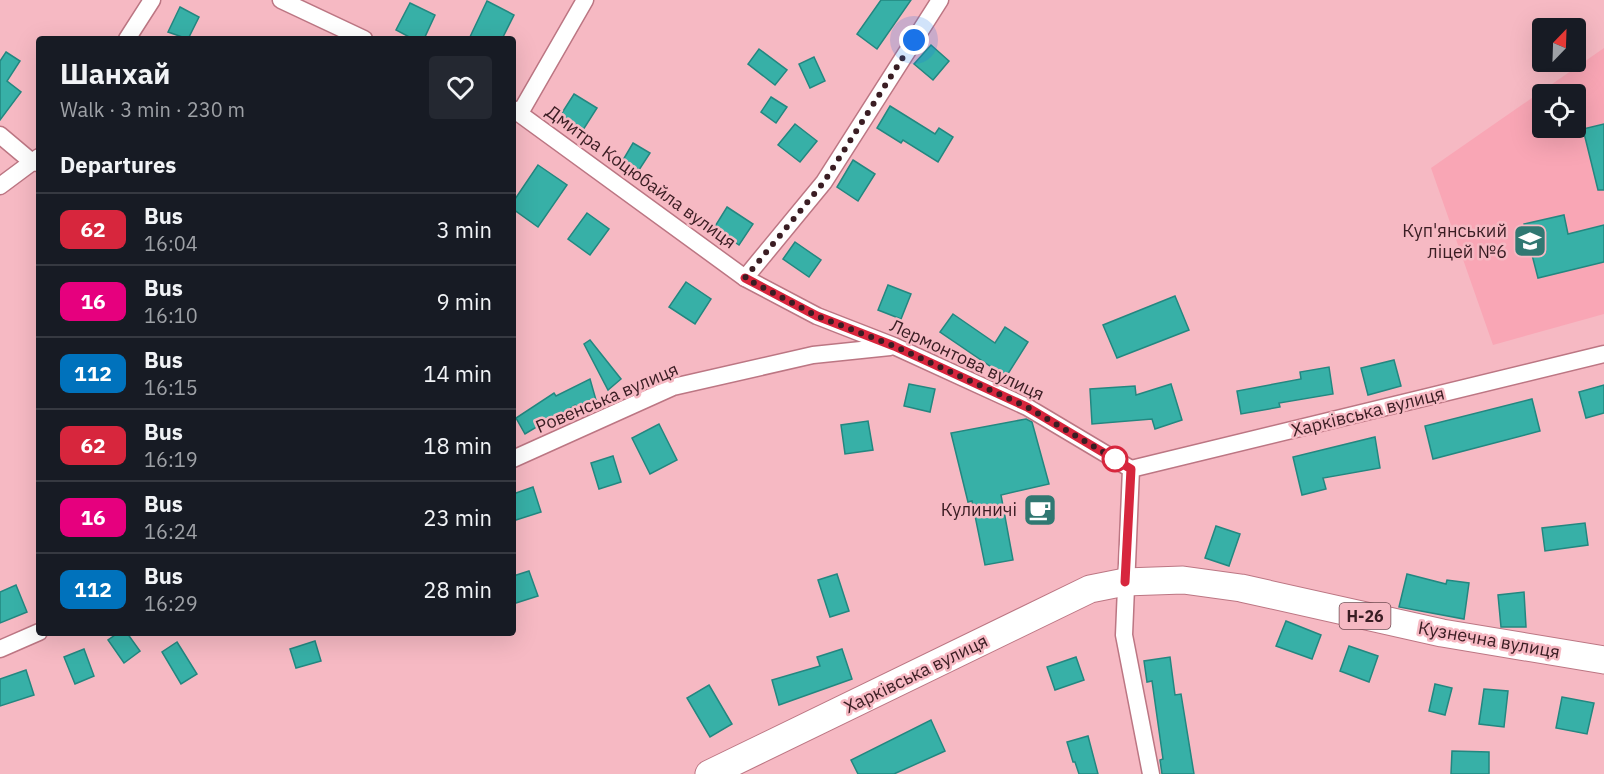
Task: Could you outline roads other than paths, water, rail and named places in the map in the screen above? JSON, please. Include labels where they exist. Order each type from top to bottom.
[{"type":"main road","name":"Кузнечна вулиця","points":[[1125,582],[1183,580],[1241,588],[1442,633],[1597,656]]},
{"type":"main road","name":"Харківська вулиця","points":[[709,774],[1090,589],[1125,582]]},
{"type":"street","points":[[129,36],[152,0]]},
{"type":"street","points":[[281,0],[358,36]]},
{"type":"street","points":[[517,111],[585,0]]},
{"type":"street","points":[[745,278],[824,182],[940,0]]},
{"type":"street","name":"Дмитра Коцюбайла вулиця","points":[[517,111],[745,278]]},
{"type":"street","points":[[0,135],[36,160]]},
{"type":"street","points":[[0,186],[36,162]]},
{"type":"street","name":"Лермонтова вулиця","points":[[745,278],[817,316],[894,346],[1027,407],[1131,469]]},
{"type":"street","name":"Ровенська вулиця","points":[[516,458],[674,387],[813,355],[894,346]]},
{"type":"street","name":"Харківська вулиця","points":[[1131,469],[1604,354]]},
{"type":"street","points":[[1131,469],[1124,635],[1152,774]]},
{"type":"street","points":[[0,649],[36,633]]},
{"type":"place","name":"Куп'янський ліцей №6","points":[[1530,241]]},
{"type":"place","name":"Кулиничі","points":[[1040,510]]}]
